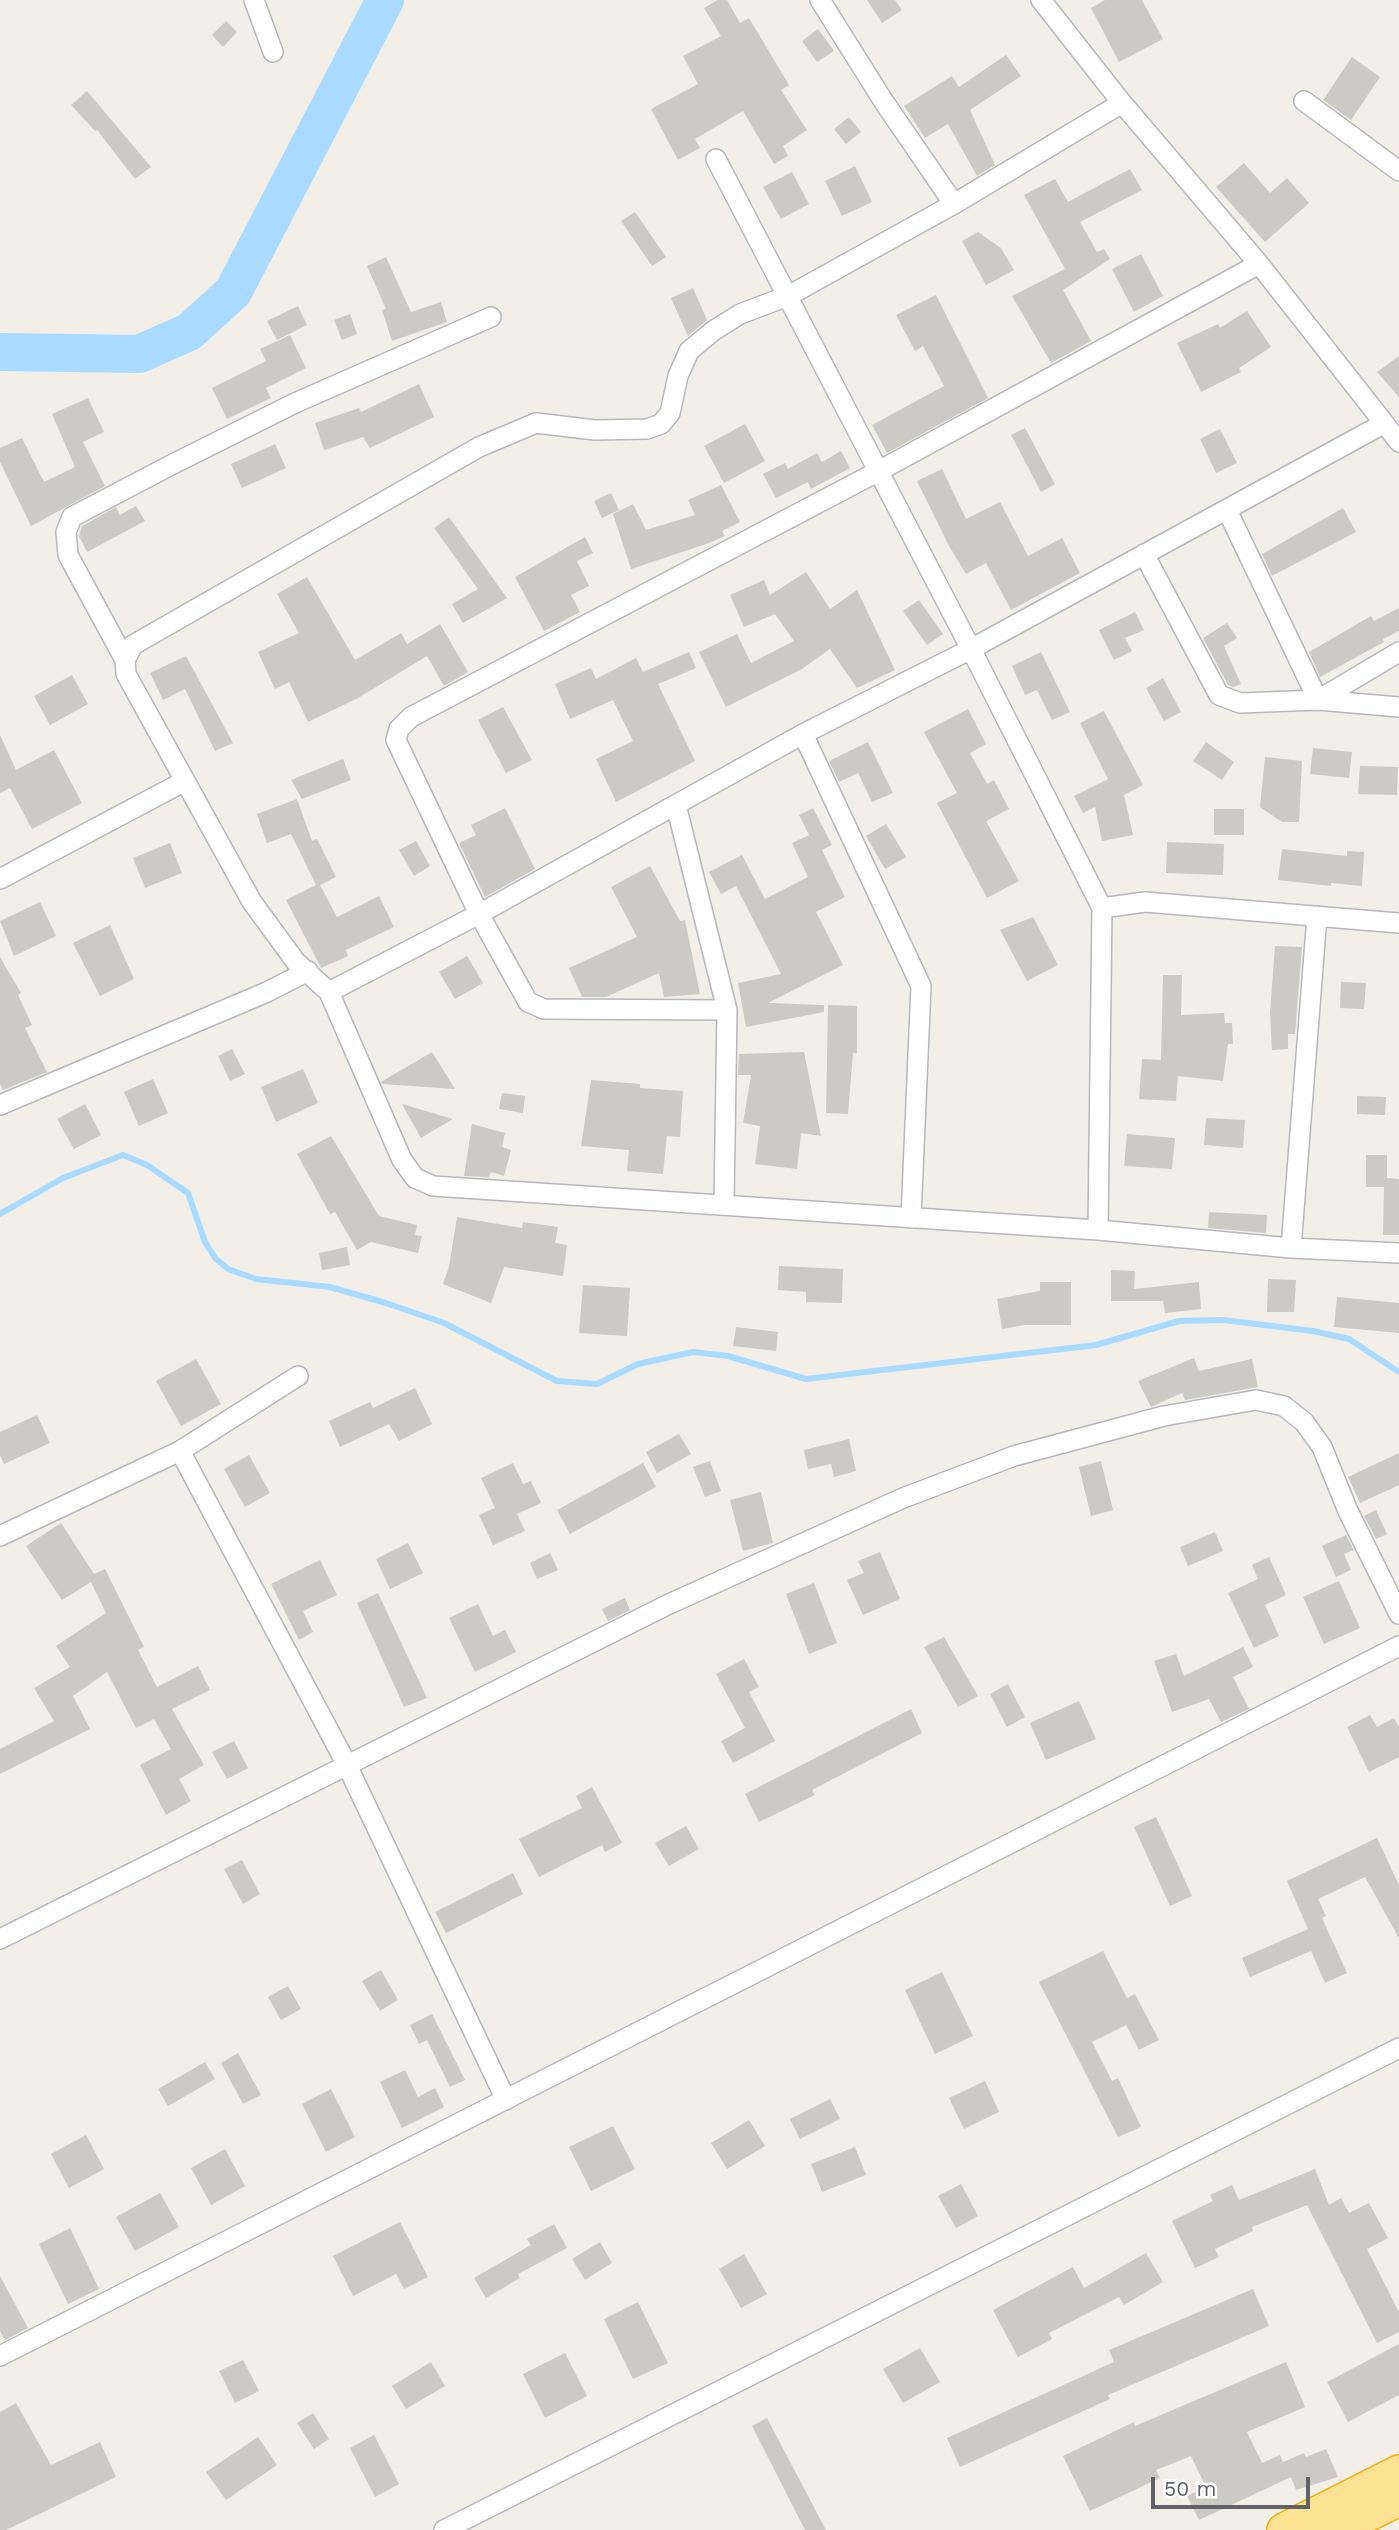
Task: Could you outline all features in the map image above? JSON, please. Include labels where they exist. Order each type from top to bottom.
[{"type":"highway","points":[[1284,2530],[1399,2472]]},
{"type":"highway","points":[[1337,2530],[1399,2499]]},
{"type":"street","points":[[254,0],[273,52]]},
{"type":"street","points":[[820,0],[884,102],[954,204]]},
{"type":"street","points":[[1041,0],[1122,103],[1259,264],[1399,442]]},
{"type":"street","points":[[1304,101],[1399,171]]},
{"type":"street","points":[[125,660],[133,645],[479,447],[536,423],[594,430],[647,429],[661,424],[670,413],[678,376],[689,351],[740,314],[788,296],[954,204],[1122,103]]},
{"type":"street","points":[[716,159],[971,649],[1102,908],[1098,1230]]},
{"type":"street","points":[[727,1010],[544,1009],[528,1002],[479,914],[396,740],[399,729],[411,717],[877,472],[1259,264]]},
{"type":"street","points":[[491,317],[295,403],[72,517],[66,532],[68,555],[125,660],[126,674],[252,902],[296,962],[329,992],[402,1160],[415,1178],[433,1186],[1098,1230],[1290,1248],[1399,1253]]},
{"type":"street","points":[[329,992],[479,914],[803,734],[971,649],[1384,424]]},
{"type":"street","points":[[1227,510],[1318,700]]},
{"type":"street","points":[[1144,554],[1219,695],[1240,703],[1318,700],[1399,707]]},
{"type":"street","points":[[1318,700],[1399,652]]},
{"type":"street","points":[[803,734],[921,986],[911,1218]]},
{"type":"street","points":[[0,879],[185,781]]},
{"type":"street","points":[[676,805],[727,1010],[724,1204]]},
{"type":"street","points":[[1102,908],[1145,902],[1399,923]]},
{"type":"street","points":[[1290,1248],[1317,916]]},
{"type":"street","points":[[0,1105],[267,992],[308,971]]},
{"type":"street","points":[[0,1536],[180,1451],[298,1376]]},
{"type":"street","points":[[0,1939],[346,1763],[667,1605],[903,1498],[1014,1455],[1164,1416],[1256,1400],[1284,1406],[1304,1422],[1322,1447],[1348,1511],[1399,1615]]},
{"type":"street","points":[[180,1451],[346,1763],[506,2100]]},
{"type":"street","points":[[0,2356],[1399,1646]]},
{"type":"street","points":[[444,2530],[1399,2048]]},
{"type":"building","points":[[718,0],[727,0],[740,23],[749,18],[789,85],[781,90],[807,130],[783,146],[788,156],[774,164],[743,111],[695,139],[700,148],[678,160],[651,109],[698,84],[683,56],[721,36],[704,8]]},
{"type":"building","points":[[867,0],[895,0],[902,10],[882,23]]},
{"type":"building","points":[[1105,0],[1142,0],[1163,39],[1119,62],[1091,8]]},
{"type":"building","points":[[226,21],[237,32],[223,47],[212,35]]},
{"type":"building","points":[[818,29],[834,51],[817,62],[802,41]]},
{"type":"building","points":[[1006,55],[1021,76],[970,110],[995,165],[977,176],[948,124],[925,138],[904,106],[952,76],[959,87]]},
{"type":"building","points":[[1352,57],[1380,77],[1351,120],[1323,100]]},
{"type":"building","points":[[87,91],[151,167],[135,179],[97,130],[95,131],[71,105]]},
{"type":"building","points":[[849,117],[861,132],[846,144],[834,129]]},
{"type":"building","points":[[1244,163],[1270,193],[1287,178],[1309,203],[1265,242],[1216,187]]},
{"type":"building","points":[[855,166],[872,202],[842,216],[825,181]]},
{"type":"building","points":[[1130,169],[1142,190],[1080,222],[1097,252],[1104,249],[1110,259],[1063,290],[1091,341],[1051,363],[1012,296],[1065,269],[1024,195],[1055,179],[1068,202]]},
{"type":"building","points":[[792,172],[809,204],[781,219],[763,187]]},
{"type":"building","points":[[635,212],[666,257],[652,266],[621,221]]},
{"type":"building","points":[[978,232],[1001,248],[1014,270],[986,285],[962,241]]},
{"type":"building","points":[[1141,254],[1163,296],[1134,312],[1112,269]]},
{"type":"building","points":[[386,257],[411,312],[441,302],[447,322],[392,341],[382,310],[386,309],[367,266]]},
{"type":"building","points":[[693,288],[707,320],[688,336],[671,298]]},
{"type":"building","points":[[936,295],[988,398],[887,453],[872,425],[944,386],[923,346],[915,351],[896,315]]},
{"type":"building","points":[[298,306],[307,325],[277,340],[267,321]]},
{"type":"building","points":[[1247,311],[1271,347],[1239,368],[1241,372],[1201,392],[1177,343],[1218,324],[1220,328]]},
{"type":"building","points":[[350,314],[357,334],[342,340],[334,320]]},
{"type":"building","points":[[290,335],[306,368],[266,388],[271,398],[227,419],[212,388],[266,361],[260,349]]},
{"type":"building","points":[[1399,356],[1399,397],[1377,372]]},
{"type":"building","points":[[419,384],[434,417],[370,448],[363,437],[324,450],[315,423],[359,408],[361,412]]},
{"type":"building","points":[[88,398],[104,432],[83,442],[105,486],[31,526],[0,462],[0,448],[22,438],[44,482],[75,467],[52,414]]},
{"type":"building","points":[[745,424],[765,461],[724,483],[704,446]]},
{"type":"building","points":[[1025,428],[1055,484],[1041,492],[1011,435]]},
{"type":"building","points":[[1220,429],[1237,463],[1216,473],[1200,439]]},
{"type":"building","points":[[275,444],[286,468],[242,488],[231,464]]},
{"type":"building","points":[[841,451],[850,468],[811,489],[808,482],[776,498],[763,474],[785,463],[788,469],[817,453],[822,462]]},
{"type":"building","points":[[942,469],[966,519],[1000,502],[1028,556],[1062,538],[1080,573],[1011,610],[986,563],[966,574],[917,481]]},
{"type":"building","points":[[721,485],[740,522],[722,531],[725,536],[631,569],[613,514],[633,504],[646,530],[695,515],[688,500]]},
{"type":"building","points":[[611,493],[619,510],[602,518],[594,501]]},
{"type":"building","points":[[136,506],[145,521],[87,552],[79,536],[82,526],[116,507],[120,515]]},
{"type":"building","points":[[1343,508],[1356,532],[1272,576],[1262,554]]},
{"type":"building","points":[[449,517],[507,598],[463,623],[452,604],[478,589],[434,528]]},
{"type":"building","points":[[585,537],[593,553],[577,561],[589,586],[571,595],[580,612],[544,631],[515,577]]},
{"type":"building","points":[[806,572],[830,609],[857,590],[895,670],[857,688],[830,649],[802,669],[726,707],[699,652],[737,634],[751,663],[794,641],[775,614],[744,627],[730,595],[764,580],[770,595]]},
{"type":"building","points":[[307,577],[355,660],[401,633],[407,644],[440,624],[468,672],[444,686],[427,656],[358,698],[308,722],[289,682],[275,689],[258,652],[299,633],[277,594]]},
{"type":"building","points":[[919,600],[943,634],[927,645],[903,611]]},
{"type":"building","points":[[1399,608],[1399,631],[1320,677],[1309,652],[1371,616],[1374,621]]},
{"type":"building","points":[[1135,612],[1144,630],[1125,638],[1132,651],[1114,660],[1099,630]]},
{"type":"building","points":[[1227,623],[1237,638],[1224,646],[1241,684],[1233,687],[1228,685],[1203,638]]},
{"type":"building","points":[[689,652],[696,668],[658,684],[695,761],[616,802],[596,759],[633,741],[613,700],[570,719],[555,684],[591,668],[596,679],[636,658],[643,672]]},
{"type":"building","points":[[1041,652],[1070,712],[1052,720],[1037,690],[1025,695],[1012,666]]},
{"type":"building","points":[[186,656],[233,743],[215,751],[185,689],[163,700],[150,673]]},
{"type":"building","points":[[72,675],[88,704],[50,725],[34,696]]},
{"type":"building","points":[[1163,678],[1181,712],[1164,721],[1146,688]]},
{"type":"building","points":[[503,707],[532,760],[506,773],[478,720]]},
{"type":"building","points":[[968,709],[986,744],[970,753],[987,784],[994,780],[1009,809],[986,821],[1019,881],[987,898],[937,803],[957,793],[924,732]]},
{"type":"building","points":[[1104,711],[1143,785],[1124,795],[1133,835],[1102,841],[1095,807],[1083,813],[1074,796],[1108,779],[1080,723]]},
{"type":"building","points":[[0,735],[16,770],[54,750],[82,803],[32,829],[10,788],[0,793]]},
{"type":"building","points":[[868,742],[893,793],[872,802],[858,773],[839,782],[829,761]]},
{"type":"building","points":[[1206,742],[1234,762],[1222,780],[1193,761]]},
{"type":"building","points":[[1313,748],[1352,752],[1349,778],[1310,774]]},
{"type":"building","points":[[1265,757],[1302,761],[1299,822],[1282,822],[1260,807]]},
{"type":"building","points":[[343,759],[351,780],[302,799],[291,780]]},
{"type":"building","points":[[1360,766],[1398,767],[1397,795],[1358,794]]},
{"type":"building","points":[[297,799],[312,841],[317,839],[336,877],[320,885],[337,917],[379,896],[394,927],[346,950],[348,956],[321,968],[286,900],[316,885],[291,834],[267,843],[257,814]]},
{"type":"building","points":[[505,808],[535,869],[485,897],[459,843],[476,835],[471,825]]},
{"type":"building","points":[[813,808],[832,845],[822,850],[845,897],[816,912],[843,965],[768,1003],[824,1005],[824,1012],[746,1027],[738,983],[781,974],[736,886],[721,894],[709,872],[742,855],[765,899],[808,877],[792,843],[809,835],[799,815]]},
{"type":"building","points":[[1214,809],[1244,809],[1244,835],[1214,835]]},
{"type":"building","points":[[886,824],[906,857],[885,869],[866,836]]},
{"type":"building","points":[[416,841],[430,866],[414,876],[399,850]]},
{"type":"building","points":[[1167,842],[1224,844],[1223,875],[1166,873]]},
{"type":"building","points":[[170,843],[182,873],[145,888],[133,858]]},
{"type":"building","points":[[1282,849],[1347,856],[1347,851],[1364,852],[1362,886],[1331,883],[1331,886],[1278,880]]},
{"type":"building","points":[[650,866],[680,921],[685,920],[700,994],[664,997],[659,973],[606,997],[582,997],[569,968],[637,937],[611,887]]},
{"type":"building","points":[[40,902],[56,936],[14,956],[0,921]]},
{"type":"building","points":[[1033,917],[1058,965],[1027,981],[1000,930]]},
{"type":"building","points":[[110,925],[134,979],[100,996],[73,943]]},
{"type":"building","points":[[1275,946],[1302,947],[1295,1034],[1288,1034],[1288,1049],[1272,1050],[1270,1013]]},
{"type":"building","points":[[467,956],[483,983],[455,999],[439,972]]},
{"type":"building","points":[[0,957],[21,993],[18,995],[32,1025],[25,1028],[47,1072],[3,1090],[0,1084]]},
{"type":"building","points":[[1163,975],[1182,975],[1181,1015],[1224,1013],[1225,1023],[1232,1023],[1233,1044],[1228,1044],[1223,1081],[1178,1076],[1176,1101],[1139,1099],[1142,1059],[1161,1060]]},
{"type":"building","points":[[1341,982],[1366,983],[1364,1009],[1340,1008]]},
{"type":"building","points":[[828,1005],[857,1006],[857,1053],[853,1053],[848,1114],[826,1113]]},
{"type":"building","points":[[232,1049],[245,1074],[230,1081],[218,1056]]},
{"type":"building","points":[[432,1052],[455,1089],[382,1084],[381,1082]]},
{"type":"building","points":[[804,1052],[821,1136],[801,1133],[797,1169],[755,1164],[760,1126],[743,1123],[751,1075],[738,1075],[739,1054]]},
{"type":"building","points":[[303,1069],[318,1103],[276,1122],[261,1087]]},
{"type":"building","points":[[153,1079],[168,1113],[139,1126],[124,1092]]},
{"type":"building","points":[[591,1080],[640,1084],[640,1088],[683,1091],[680,1137],[667,1136],[663,1174],[627,1171],[629,1150],[581,1146]]},
{"type":"building","points":[[502,1093],[525,1096],[523,1113],[499,1109]]},
{"type":"building","points":[[1357,1096],[1386,1097],[1385,1115],[1357,1114]]},
{"type":"building","points":[[85,1104],[101,1135],[74,1149],[57,1119]]},
{"type":"building","points":[[402,1104],[453,1119],[421,1138]]},
{"type":"building","points":[[1206,1118],[1245,1120],[1243,1148],[1204,1145]]},
{"type":"building","points":[[472,1124],[505,1133],[502,1147],[511,1150],[504,1176],[491,1172],[489,1177],[464,1176]]},
{"type":"building","points":[[1127,1134],[1175,1138],[1172,1169],[1124,1166]]},
{"type":"building","points":[[331,1136],[379,1216],[417,1225],[415,1235],[422,1236],[418,1253],[371,1242],[357,1250],[335,1212],[330,1214],[297,1154]]},
{"type":"building","points":[[1366,1155],[1387,1155],[1387,1178],[1399,1179],[1399,1235],[1383,1235],[1384,1187],[1366,1187]]},
{"type":"building","points":[[1209,1212],[1267,1215],[1266,1233],[1208,1228]]},
{"type":"building","points":[[457,1217],[522,1228],[523,1222],[558,1227],[555,1243],[567,1245],[563,1276],[504,1267],[491,1303],[443,1284],[449,1267]]},
{"type":"building","points":[[347,1247],[350,1265],[322,1270],[319,1253]]},
{"type":"building","points":[[779,1266],[843,1269],[842,1303],[806,1302],[806,1292],[778,1290]]},
{"type":"building","points":[[1111,1270],[1135,1271],[1134,1289],[1199,1282],[1201,1309],[1165,1313],[1163,1301],[1111,1301]]},
{"type":"building","points":[[1268,1279],[1296,1280],[1294,1312],[1267,1312]]},
{"type":"building","points":[[1040,1282],[1071,1282],[1071,1325],[1025,1325],[1002,1329],[997,1299],[1040,1291]]},
{"type":"building","points":[[583,1285],[630,1288],[627,1336],[579,1333]]},
{"type":"building","points":[[1337,1297],[1399,1303],[1399,1333],[1334,1327]]},
{"type":"building","points":[[736,1327],[778,1332],[776,1351],[733,1346]]},
{"type":"building","points":[[1194,1358],[1199,1371],[1252,1359],[1258,1387],[1185,1400],[1182,1393],[1151,1407],[1138,1381]]},
{"type":"building","points":[[196,1359],[221,1404],[181,1426],[156,1381]]},
{"type":"building","points":[[415,1388],[432,1424],[399,1441],[389,1424],[340,1447],[329,1421],[370,1402],[373,1408]]},
{"type":"building","points":[[37,1415],[50,1443],[4,1464],[0,1455],[0,1432]]},
{"type":"building","points":[[679,1434],[691,1454],[657,1473],[646,1452]]},
{"type":"building","points":[[849,1439],[856,1471],[834,1477],[831,1464],[808,1469],[804,1450]]},
{"type":"building","points":[[1399,1453],[1399,1485],[1360,1503],[1348,1477]]},
{"type":"building","points":[[249,1455],[270,1493],[245,1507],[224,1469]]},
{"type":"building","points":[[710,1461],[721,1491],[705,1497],[693,1467]]},
{"type":"building","points":[[1101,1461],[1113,1510],[1091,1516],[1079,1467]]},
{"type":"building","points":[[513,1463],[523,1484],[531,1481],[541,1503],[517,1514],[525,1531],[493,1545],[479,1515],[495,1508],[481,1478]]},
{"type":"building","points":[[643,1463],[656,1487],[570,1534],[557,1510]]},
{"type":"building","points":[[761,1492],[773,1543],[743,1551],[730,1500]]},
{"type":"building","points":[[1376,1510],[1387,1534],[1376,1539],[1364,1516]]},
{"type":"building","points":[[61,1523],[94,1574],[105,1569],[144,1647],[138,1650],[157,1687],[198,1666],[210,1690],[172,1709],[204,1765],[179,1779],[191,1801],[166,1815],[140,1765],[171,1749],[154,1719],[136,1728],[107,1672],[73,1696],[90,1729],[0,1774],[0,1749],[54,1721],[34,1688],[70,1667],[56,1646],[106,1613],[91,1582],[62,1600],[26,1546]]},
{"type":"building","points":[[1215,1532],[1223,1551],[1188,1566],[1180,1547]]},
{"type":"building","points":[[1346,1535],[1354,1550],[1344,1554],[1351,1570],[1336,1577],[1322,1546]]},
{"type":"building","points":[[408,1543],[423,1573],[390,1589],[376,1559]]},
{"type":"building","points":[[880,1552],[900,1599],[863,1615],[847,1580],[864,1573],[858,1561]]},
{"type":"building","points":[[550,1553],[558,1570],[537,1579],[530,1563]]},
{"type":"building","points":[[1269,1557],[1286,1595],[1265,1605],[1279,1636],[1254,1648],[1228,1593],[1258,1579],[1252,1565]]},
{"type":"building","points":[[320,1560],[337,1595],[303,1611],[313,1632],[299,1640],[271,1584]]},
{"type":"building","points":[[1339,1581],[1360,1628],[1324,1644],[1303,1597]]},
{"type":"building","points":[[814,1583],[837,1643],[809,1654],[786,1594]]},
{"type":"building","points":[[378,1593],[427,1698],[404,1707],[357,1603]]},
{"type":"building","points":[[625,1598],[630,1610],[608,1621],[602,1609]]},
{"type":"building","points":[[478,1604],[493,1636],[505,1630],[516,1652],[475,1672],[449,1618]]},
{"type":"building","points":[[944,1637],[978,1696],[958,1707],[924,1647]]},
{"type":"building","points":[[1243,1647],[1253,1667],[1233,1677],[1249,1709],[1221,1722],[1209,1699],[1172,1712],[1154,1661],[1176,1654],[1184,1676]]},
{"type":"building","points":[[744,1659],[759,1687],[749,1692],[775,1741],[733,1763],[721,1741],[745,1728],[716,1674]]},
{"type":"building","points":[[1008,1684],[1025,1717],[1007,1727],[990,1694]]},
{"type":"building","points":[[1079,1701],[1096,1739],[1046,1760],[1030,1723]]},
{"type":"building","points":[[911,1709],[922,1733],[812,1790],[815,1795],[759,1822],[745,1794]]},
{"type":"building","points":[[1370,1715],[1377,1727],[1394,1718],[1399,1727],[1399,1757],[1369,1772],[1347,1727]]},
{"type":"building","points":[[234,1741],[248,1768],[227,1779],[212,1752]]},
{"type":"building","points":[[592,1787],[622,1843],[605,1852],[602,1845],[539,1877],[519,1839],[582,1808],[576,1796]]},
{"type":"building","points":[[1156,1817],[1192,1896],[1170,1906],[1134,1827]]},
{"type":"building","points":[[686,1826],[699,1849],[669,1866],[655,1843]]},
{"type":"building","points":[[1377,1838],[1399,1885],[1399,1938],[1365,1877],[1318,1899],[1326,1916],[1322,1918],[1347,1973],[1325,1983],[1311,1951],[1250,1977],[1242,1958],[1308,1929],[1287,1881]]},
{"type":"building","points":[[242,1860],[260,1894],[243,1904],[224,1869]]},
{"type":"building","points":[[513,1873],[523,1894],[446,1933],[435,1912]]},
{"type":"building","points":[[1103,1951],[1127,1998],[1135,1994],[1159,2040],[1139,2050],[1126,2025],[1092,2042],[1112,2081],[1118,2078],[1141,2127],[1118,2137],[1039,1982]]},
{"type":"building","points":[[381,1970],[398,2000],[380,2011],[362,1981]]},
{"type":"building","points":[[942,1972],[973,2036],[935,2054],[905,1990]]},
{"type":"building","points":[[288,1986],[301,2009],[281,2020],[268,1997]]},
{"type":"building","points":[[432,2014],[465,2080],[450,2087],[427,2040],[419,2044],[410,2025]]},
{"type":"building","points":[[238,2053],[261,2095],[243,2104],[221,2063]]},
{"type":"building","points":[[205,2062],[215,2079],[168,2106],[158,2089]]},
{"type":"building","points":[[405,2070],[418,2097],[435,2088],[444,2107],[402,2128],[380,2082]]},
{"type":"building","points":[[985,2081],[999,2112],[964,2129],[949,2098]]},
{"type":"building","points":[[331,2089],[355,2137],[326,2152],[302,2104]]},
{"type":"building","points":[[830,2099],[840,2119],[800,2139],[790,2119]]},
{"type":"building","points":[[749,2120],[765,2146],[727,2169],[711,2143]]},
{"type":"building","points":[[613,2126],[635,2169],[591,2191],[569,2147]]},
{"type":"building","points":[[86,2135],[104,2169],[69,2188],[51,2154]]},
{"type":"building","points":[[855,2147],[866,2175],[822,2192],[811,2164]]},
{"type":"building","points":[[225,2149],[245,2186],[211,2205],[191,2168]]},
{"type":"building","points":[[1315,2169],[1329,2205],[1341,2198],[1349,2213],[1369,2203],[1388,2238],[1367,2249],[1399,2312],[1399,2332],[1377,2343],[1307,2205],[1252,2227],[1253,2231],[1215,2249],[1219,2257],[1195,2268],[1172,2221],[1213,2201],[1210,2195],[1232,2185],[1239,2200]]},
{"type":"building","points":[[961,2184],[978,2216],[956,2228],[938,2196]]},
{"type":"building","points":[[160,2193],[179,2227],[135,2251],[116,2217]]},
{"type":"building","points":[[400,2222],[428,2277],[404,2289],[396,2274],[353,2296],[333,2256]]},
{"type":"building","points":[[554,2224],[567,2248],[518,2274],[520,2278],[486,2298],[474,2278],[531,2245],[527,2239]]},
{"type":"building","points":[[70,2228],[99,2289],[68,2304],[39,2244]]},
{"type":"building","points":[[600,2242],[612,2263],[585,2280],[572,2259]]},
{"type":"building","points":[[1146,2253],[1163,2282],[1124,2305],[1119,2297],[1049,2333],[1052,2339],[1018,2357],[993,2310],[1073,2267],[1084,2288]]},
{"type":"building","points":[[744,2254],[767,2294],[741,2308],[719,2269]]},
{"type":"building","points":[[0,2276],[28,2328],[5,2340],[0,2331]]},
{"type":"building","points":[[1253,2289],[1269,2326],[1108,2395],[1110,2399],[960,2467],[947,2438],[1114,2362],[1109,2350]]},
{"type":"building","points":[[638,2302],[668,2363],[633,2379],[604,2319]]},
{"type":"building","points":[[1399,2344],[1399,2395],[1348,2422],[1327,2382]]},
{"type":"building","points":[[920,2348],[940,2382],[903,2403],[883,2369]]},
{"type":"building","points":[[565,2353],[587,2396],[545,2418],[523,2374]]},
{"type":"building","points":[[243,2360],[259,2391],[235,2403],[219,2371]]},
{"type":"building","points":[[431,2362],[445,2386],[406,2409],[392,2386]]},
{"type":"building","points":[[1286,2362],[1305,2407],[1247,2432],[1262,2463],[1280,2455],[1283,2462],[1304,2453],[1306,2457],[1326,2449],[1338,2477],[1296,2490],[1291,2477],[1199,2520],[1187,2496],[1206,2487],[1191,2456],[1156,2470],[1160,2478],[1090,2511],[1063,2456],[1134,2422],[1135,2426]]},
{"type":"building","points":[[16,2403],[51,2465],[100,2442],[116,2477],[6,2530],[0,2530],[0,2412]]},
{"type":"building","points":[[313,2413],[329,2439],[314,2449],[297,2423]]},
{"type":"building","points":[[767,2418],[826,2530],[805,2530],[752,2426]]},
{"type":"building","points":[[374,2435],[399,2484],[375,2497],[350,2448]]},
{"type":"building","points":[[258,2437],[277,2465],[226,2500],[206,2472]]},
{"type":"waterway","points":[[0,352],[139,354],[189,332],[233,292],[385,0]]},
{"type":"waterway","points":[[0,1214],[63,1178],[123,1155],[147,1165],[188,1193],[205,1242],[215,1258],[228,1269],[256,1279],[330,1287],[386,1303],[444,1323],[557,1381],[597,1384],[638,1364],[693,1352],[728,1356],[806,1379],[1096,1345],[1179,1321],[1223,1320],[1313,1331],[1349,1339],[1399,1372]]}]
